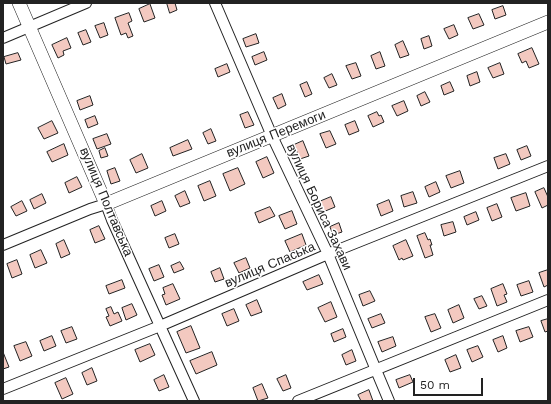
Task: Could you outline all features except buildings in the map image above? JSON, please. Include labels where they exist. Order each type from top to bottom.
[{"type":"main road","name":"вулиця Полтавська","points":[[19,3],[106,204]]},
{"type":"main road","name":"вулиця Перемоги","points":[[106,204],[548,22]]},
{"type":"street","points":[[3,38],[86,3]]},
{"type":"street","name":"вулиця Бориса Захави","points":[[215,3],[272,136],[328,254],[390,401]]},
{"type":"street","name":"вулиця Спаська","points":[[3,389],[160,326],[328,254],[548,166]]},
{"type":"street","name":"вулиця Перемоги","points":[[3,246],[90,209],[106,204]]},
{"type":"street","name":"вулиця Полтавська","points":[[106,204],[194,401]]},
{"type":"street","points":[[298,401],[548,300]]}]
